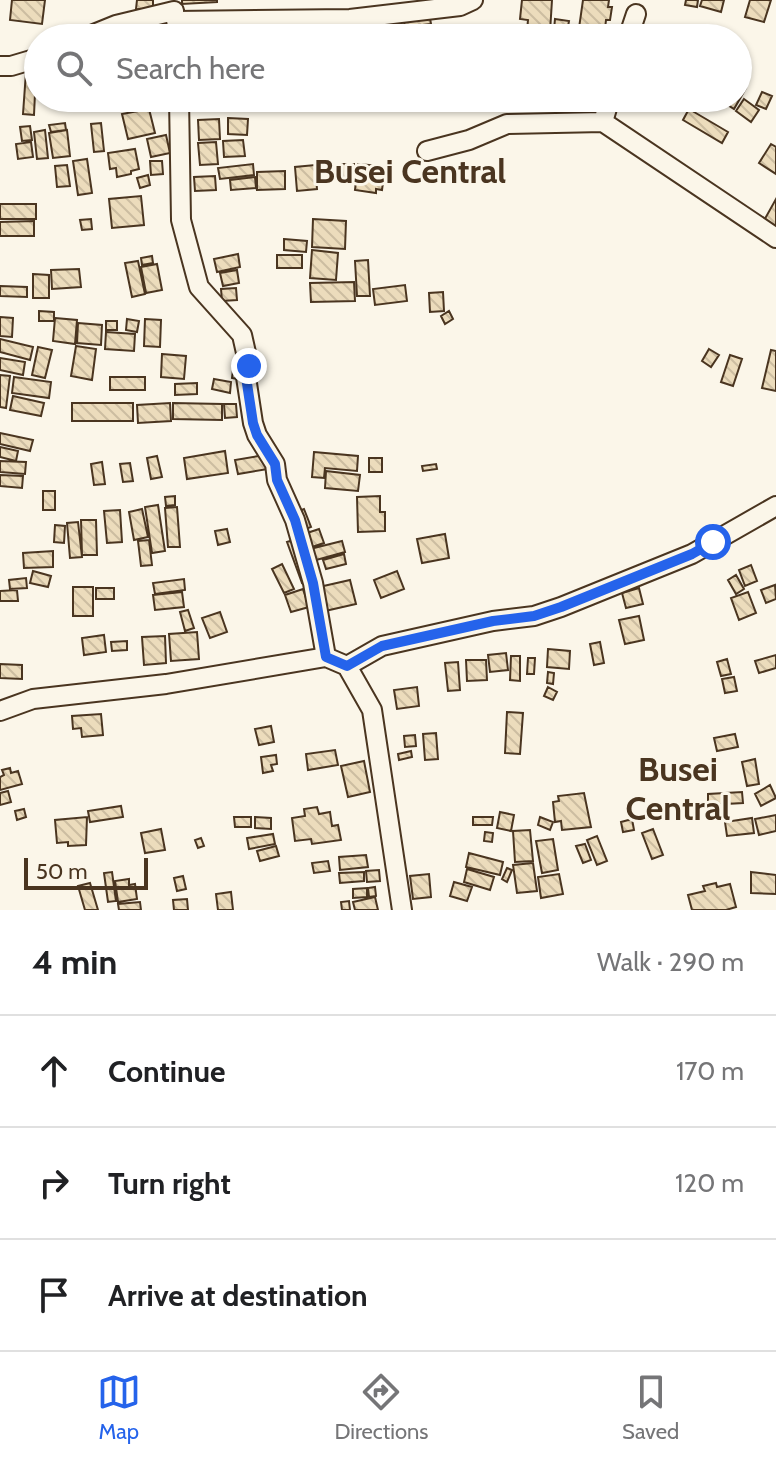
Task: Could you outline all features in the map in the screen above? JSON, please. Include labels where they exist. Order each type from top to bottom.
[{"type":"street","points":[[124,24],[175,18],[350,19],[460,6],[473,0]]},
{"type":"street","points":[[633,24],[636,14]]},
{"type":"street","points":[[0,66],[24,62]]},
{"type":"street","points":[[179,112],[181,220],[188,247],[199,287],[242,335],[249,366],[246,377],[253,423],[275,464],[277,480],[295,520],[313,583],[326,657]]},
{"type":"street","points":[[603,122],[606,112]]},
{"type":"street","points":[[427,151],[469,140],[507,124],[603,122],[776,238]]},
{"type":"street","points":[[347,666],[382,646],[493,621],[534,616],[561,607],[692,554],[776,506]]},
{"type":"street","points":[[0,711],[33,699],[166,684],[326,657],[347,666],[372,710],[402,910]]},
{"type":"building","points":[[12,0],[45,0],[42,24],[10,20]]},
{"type":"building","points":[[137,0],[153,0],[153,10],[136,9]]},
{"type":"building","points":[[182,0],[217,0],[217,2],[182,4]]},
{"type":"building","points":[[522,0],[552,0],[550,24],[528,24],[528,20],[520,19]]},
{"type":"building","points":[[583,0],[609,0],[608,7],[612,7],[610,20],[606,20],[606,24],[580,24]]},
{"type":"building","points":[[686,0],[698,0],[697,7],[685,5]]},
{"type":"building","points":[[702,0],[724,0],[721,12],[700,6]]},
{"type":"building","points":[[750,0],[771,0],[764,22],[745,17]]},
{"type":"building","points":[[429,13],[431,24],[404,24],[403,16]]},
{"type":"building","points":[[555,19],[569,21],[568,24],[555,24]]},
{"type":"building","points":[[762,92],[772,96],[766,109],[756,105]]},
{"type":"building","points":[[752,105],[759,110],[751,122],[737,112],[752,112]]},
{"type":"building","points":[[150,112],[155,133],[128,139],[122,114]]},
{"type":"building","points":[[687,112],[694,112],[728,132],[722,143],[683,120]]},
{"type":"building","points":[[228,118],[248,119],[247,135],[228,134]]},
{"type":"building","points":[[219,119],[220,139],[199,140],[198,120]]},
{"type":"building","points":[[65,123],[66,130],[51,132],[49,125]]},
{"type":"building","points":[[101,123],[104,151],[94,152],[91,124]]},
{"type":"building","points":[[30,126],[32,140],[22,141],[20,127]]},
{"type":"building","points":[[45,130],[48,158],[37,159],[34,132]]},
{"type":"building","points":[[67,130],[70,156],[53,158],[49,133]]},
{"type":"building","points":[[166,135],[170,153],[151,157],[147,139]]},
{"type":"building","points":[[243,140],[245,156],[224,157],[223,141]]},
{"type":"building","points":[[31,142],[33,157],[18,159],[16,144]]},
{"type":"building","points":[[216,142],[218,164],[200,165],[198,143]]},
{"type":"building","points":[[771,144],[776,147],[776,174],[759,163]]},
{"type":"building","points":[[135,149],[139,169],[117,177],[116,168],[110,169],[108,153]]},
{"type":"building","points":[[87,159],[92,193],[78,195],[73,161]]},
{"type":"building","points":[[150,161],[162,161],[163,174],[151,175]]},
{"type":"building","points":[[253,164],[254,175],[220,179],[218,168]]},
{"type":"building","points":[[342,164],[354,164],[354,182],[343,182]]},
{"type":"building","points":[[358,164],[379,166],[378,175],[384,175],[382,190],[376,189],[376,193],[355,190]]},
{"type":"building","points":[[67,165],[70,186],[57,187],[55,166]]},
{"type":"building","points":[[315,165],[317,189],[297,191],[295,167]]},
{"type":"building","points":[[285,171],[285,189],[257,190],[257,172]]},
{"type":"building","points":[[148,175],[150,185],[140,188],[137,178]]},
{"type":"building","points":[[215,176],[216,190],[195,191],[194,177]]},
{"type":"building","points":[[255,177],[256,188],[231,190],[230,180]]},
{"type":"building","points":[[141,196],[144,225],[112,228],[109,199]]},
{"type":"building","points":[[776,199],[776,230],[762,224]]},
{"type":"building","points":[[0,204],[36,204],[36,219],[0,219]]},
{"type":"building","points":[[91,219],[92,229],[82,230],[80,220]]},
{"type":"building","points":[[313,219],[346,221],[345,249],[312,247]]},
{"type":"building","points":[[34,221],[34,236],[0,236],[0,222]]},
{"type":"building","points":[[284,239],[307,241],[306,252],[284,250]]},
{"type":"building","points":[[312,250],[338,253],[336,280],[310,278]]},
{"type":"building","points":[[238,254],[240,267],[217,272],[214,259]]},
{"type":"building","points":[[277,255],[302,255],[302,268],[277,268]]},
{"type":"building","points":[[152,256],[153,263],[142,265],[141,258]]},
{"type":"building","points":[[368,260],[370,296],[357,296],[355,261]]},
{"type":"building","points":[[138,261],[145,294],[132,297],[125,263]]},
{"type":"building","points":[[157,264],[162,290],[146,293],[141,267]]},
{"type":"building","points":[[79,269],[81,287],[52,289],[51,270]]},
{"type":"building","points":[[237,270],[239,283],[223,286],[220,273]]},
{"type":"building","points":[[33,274],[49,275],[49,298],[33,298]]},
{"type":"building","points":[[354,282],[355,301],[311,302],[310,283]]},
{"type":"building","points":[[405,285],[407,301],[375,305],[373,289]]},
{"type":"building","points":[[0,286],[27,287],[27,297],[0,296]]},
{"type":"building","points":[[236,288],[237,300],[222,301],[221,289]]},
{"type":"building","points":[[443,292],[444,311],[430,312],[429,293]]},
{"type":"building","points":[[39,311],[54,312],[54,321],[39,321]]},
{"type":"building","points":[[449,311],[453,319],[445,324],[441,316]]},
{"type":"building","points":[[0,317],[13,318],[12,337],[0,336]]},
{"type":"building","points":[[55,318],[77,320],[75,344],[53,341]]},
{"type":"building","points":[[127,319],[139,321],[137,332],[126,330]]},
{"type":"building","points":[[145,319],[161,320],[160,347],[144,346]]},
{"type":"building","points":[[106,321],[117,321],[117,330],[106,330]]},
{"type":"building","points":[[78,323],[102,325],[101,345],[77,343]]},
{"type":"building","points":[[106,332],[135,334],[134,351],[105,349]]},
{"type":"building","points":[[0,339],[33,347],[30,360],[0,352]]},
{"type":"building","points":[[76,346],[96,349],[92,380],[71,376]]},
{"type":"building","points":[[38,347],[52,350],[45,378],[32,375]]},
{"type":"building","points":[[709,349],[719,355],[711,367],[702,361]]},
{"type":"building","points":[[771,350],[776,351],[776,391],[762,388]]},
{"type":"building","points":[[162,354],[186,356],[184,379],[161,377]]},
{"type":"building","points":[[730,355],[742,359],[733,386],[721,382]]},
{"type":"building","points":[[0,358],[25,362],[23,375],[0,370]]},
{"type":"building","points":[[234,362],[244,364],[242,380],[232,378]]},
{"type":"building","points":[[0,375],[10,376],[6,408],[0,407]]},
{"type":"building","points":[[14,377],[51,382],[49,398],[12,393]]},
{"type":"building","points":[[110,377],[145,377],[145,390],[110,390]]},
{"type":"building","points":[[214,379],[231,382],[230,393],[212,389]]},
{"type":"building","points":[[197,383],[197,394],[175,395],[175,384]]},
{"type":"building","points":[[13,396],[44,403],[41,416],[10,410]]},
{"type":"building","points":[[72,403],[133,403],[133,421],[72,421]]},
{"type":"building","points":[[170,403],[171,421],[138,423],[137,405]]},
{"type":"building","points":[[173,403],[222,404],[222,420],[173,419]]},
{"type":"building","points":[[224,404],[236,404],[237,417],[225,418]]},
{"type":"building","points":[[0,433],[33,440],[30,451],[0,444]]},
{"type":"building","points":[[0,447],[18,451],[16,461],[0,457]]},
{"type":"building","points":[[225,451],[228,473],[187,479],[184,458]]},
{"type":"building","points":[[314,452],[358,456],[357,471],[325,468],[324,478],[312,477]]},
{"type":"building","points":[[265,455],[268,469],[238,474],[235,460]]},
{"type":"building","points":[[157,456],[162,477],[151,479],[147,458]]},
{"type":"building","points":[[369,458],[382,458],[382,472],[369,472]]},
{"type":"building","points":[[0,461],[26,462],[25,474],[0,472]]},
{"type":"building","points":[[102,462],[105,484],[94,485],[91,464]]},
{"type":"building","points":[[130,463],[133,481],[123,482],[120,464]]},
{"type":"building","points":[[436,464],[437,469],[423,471],[422,466]]},
{"type":"building","points":[[326,471],[360,475],[358,491],[325,488]]},
{"type":"building","points":[[0,475],[23,476],[22,488],[0,486]]},
{"type":"building","points":[[43,491],[55,491],[55,510],[43,510]]},
{"type":"building","points":[[175,496],[175,505],[166,506],[165,497]]},
{"type":"building","points":[[380,496],[380,512],[385,512],[385,531],[358,532],[357,497]]},
{"type":"building","points":[[158,505],[165,551],[152,553],[145,507]]},
{"type":"building","points":[[177,507],[180,547],[168,547],[165,508]]},
{"type":"building","points":[[142,509],[148,537],[134,540],[129,512]]},
{"type":"building","points":[[304,509],[311,527],[303,530],[296,512]]},
{"type":"building","points":[[120,510],[122,542],[107,543],[104,511]]},
{"type":"building","points":[[81,520],[96,520],[97,555],[82,555]]},
{"type":"building","points":[[78,522],[82,557],[70,558],[67,523]]},
{"type":"building","points":[[55,525],[65,526],[64,543],[54,542]]},
{"type":"building","points":[[227,529],[230,542],[218,545],[215,531]]},
{"type":"building","points":[[319,529],[324,543],[306,549],[301,535]]},
{"type":"building","points":[[445,534],[449,558],[422,563],[417,539]]},
{"type":"building","points":[[297,539],[311,580],[302,583],[287,542]]},
{"type":"building","points":[[149,540],[152,565],[141,566],[138,541]]},
{"type":"building","points":[[342,541],[345,552],[309,562],[306,550]]},
{"type":"building","points":[[53,551],[53,567],[24,568],[23,553]]},
{"type":"building","points":[[344,554],[346,564],[326,569],[323,560]]},
{"type":"building","points":[[282,564],[294,589],[284,593],[272,569]]},
{"type":"building","points":[[751,565],[757,581],[745,586],[739,570]]},
{"type":"building","points":[[33,571],[51,576],[48,587],[30,583]]},
{"type":"building","points":[[397,571],[404,589],[381,598],[374,580]]},
{"type":"building","points":[[736,575],[744,589],[736,594],[728,580]]},
{"type":"building","points":[[26,578],[27,588],[10,589],[9,580]]},
{"type":"building","points":[[184,579],[185,590],[155,594],[153,583]]},
{"type":"building","points":[[350,580],[356,604],[325,611],[319,587]]},
{"type":"building","points":[[775,585],[776,599],[766,603],[761,590]]},
{"type":"building","points":[[73,587],[93,587],[93,616],[73,616]]},
{"type":"building","points":[[96,588],[114,588],[114,599],[96,599]]},
{"type":"building","points":[[639,588],[643,604],[626,608],[622,593]]},
{"type":"building","points":[[303,589],[309,607],[291,612],[285,595]]},
{"type":"building","points":[[17,590],[18,601],[0,601],[0,591]]},
{"type":"building","points":[[182,592],[184,607],[155,610],[153,595]]},
{"type":"building","points":[[748,592],[756,613],[739,620],[731,598]]},
{"type":"building","points":[[188,610],[194,628],[185,631],[180,612]]},
{"type":"building","points":[[220,612],[227,632],[210,638],[202,618]]},
{"type":"building","points":[[639,616],[644,640],[625,644],[619,620]]},
{"type":"building","points":[[197,632],[199,659],[171,661],[169,634]]},
{"type":"building","points":[[104,635],[106,652],[84,655],[82,638]]},
{"type":"building","points":[[165,636],[166,663],[144,665],[142,637]]},
{"type":"building","points":[[127,641],[127,650],[112,651],[111,642]]},
{"type":"building","points":[[600,642],[604,663],[594,665],[590,644]]},
{"type":"building","points":[[548,649],[570,651],[569,669],[547,667]]},
{"type":"building","points":[[506,653],[508,670],[490,672],[488,655]]},
{"type":"building","points":[[776,655],[776,668],[759,673],[755,661]]},
{"type":"building","points":[[511,656],[520,656],[520,681],[510,680]]},
{"type":"building","points":[[528,658],[535,658],[534,674],[527,674]]},
{"type":"building","points":[[727,659],[731,674],[721,676],[717,662]]},
{"type":"building","points":[[466,660],[486,660],[487,680],[467,681]]},
{"type":"building","points":[[458,662],[460,690],[448,691],[445,663]]},
{"type":"building","points":[[0,664],[22,665],[22,679],[0,678]]},
{"type":"building","points":[[548,672],[554,673],[553,684],[547,683]]},
{"type":"building","points":[[734,677],[737,691],[725,693],[722,679]]},
{"type":"building","points":[[417,687],[419,706],[397,709],[394,690]]},
{"type":"building","points":[[548,687],[557,692],[553,700],[544,696]]},
{"type":"building","points":[[507,712],[523,713],[520,754],[505,753]]},
{"type":"building","points":[[101,714],[103,735],[82,737],[81,728],[73,729],[72,716]]},
{"type":"building","points":[[271,726],[274,742],[259,745],[255,729]]},
{"type":"building","points":[[436,733],[438,759],[425,760],[423,734]]},
{"type":"building","points":[[735,734],[738,747],[717,751],[714,738]]},
{"type":"building","points":[[415,735],[416,746],[405,747],[404,736]]},
{"type":"building","points":[[335,750],[338,765],[308,770],[306,754]]},
{"type":"building","points":[[411,751],[412,757],[399,760],[398,754]]},
{"type":"building","points":[[276,755],[277,764],[271,765],[273,771],[263,773],[261,757]]},
{"type":"building","points":[[755,759],[759,784],[747,786],[742,762]]},
{"type":"building","points":[[364,761],[370,792],[348,797],[341,766]]},
{"type":"building","points":[[10,768],[11,773],[18,771],[22,784],[0,790],[0,777],[4,775],[2,770]]},
{"type":"building","points":[[770,785],[776,798],[761,806],[755,794]]},
{"type":"building","points":[[8,791],[11,802],[0,805],[0,793]]},
{"type":"building","points":[[742,792],[743,803],[708,805],[708,794]]},
{"type":"building","points":[[584,793],[591,827],[562,830],[561,821],[555,822],[553,802],[559,801],[558,796]]},
{"type":"building","points":[[121,806],[123,817],[90,822],[88,811]]},
{"type":"building","points":[[317,807],[319,814],[330,812],[332,826],[338,825],[341,840],[312,844],[311,839],[295,841],[292,818],[305,816],[304,809]]},
{"type":"building","points":[[24,809],[26,817],[17,820],[15,811]]},
{"type":"building","points":[[500,812],[514,815],[511,831],[497,828]]},
{"type":"building","points":[[776,815],[776,831],[759,835],[755,819]]},
{"type":"building","points":[[87,817],[86,845],[57,843],[55,820]]},
{"type":"building","points":[[234,817],[251,817],[251,827],[235,827]]},
{"type":"building","points":[[255,817],[271,818],[271,829],[255,828]]},
{"type":"building","points":[[473,817],[493,817],[492,825],[473,825]]},
{"type":"building","points":[[540,817],[553,822],[550,830],[538,825]]},
{"type":"building","points":[[752,818],[754,833],[727,836],[725,822]]},
{"type":"building","points":[[632,819],[634,830],[623,832],[621,822]]},
{"type":"building","points":[[161,829],[165,850],[145,853],[141,833]]},
{"type":"building","points":[[653,829],[663,855],[652,859],[642,833]]},
{"type":"building","points":[[530,830],[533,861],[515,862],[513,831]]},
{"type":"building","points":[[485,832],[493,833],[492,842],[484,841]]},
{"type":"building","points":[[273,834],[275,844],[249,849],[247,838]]},
{"type":"building","points":[[597,836],[607,861],[597,865],[587,840]]},
{"type":"building","points":[[201,838],[204,846],[198,848],[195,840]]},
{"type":"building","points":[[553,839],[558,870],[542,873],[536,841]]},
{"type":"building","points":[[585,844],[591,860],[583,863],[576,846]]},
{"type":"building","points":[[276,846],[279,856],[260,861],[257,851]]},
{"type":"building","points":[[469,853],[503,862],[500,875],[466,867]]},
{"type":"building","points":[[366,855],[368,867],[340,870],[339,857]]},
{"type":"building","points":[[328,861],[330,871],[314,873],[312,863]]},
{"type":"building","points":[[533,863],[537,891],[517,893],[513,865]]},
{"type":"building","points":[[507,868],[512,870],[507,882],[502,879]]},
{"type":"building","points":[[467,869],[494,877],[490,890],[464,882]]},
{"type":"building","points":[[379,870],[380,881],[367,882],[366,871]]},
{"type":"building","points":[[112,872],[116,901],[108,902],[104,873]]},
{"type":"building","points":[[364,872],[364,881],[340,883],[339,873]]},
{"type":"building","points":[[751,872],[776,875],[776,894],[751,893]]},
{"type":"building","points":[[429,874],[431,897],[413,899],[410,876]]},
{"type":"building","points":[[559,874],[563,894],[541,898],[538,877]]},
{"type":"building","points":[[183,876],[186,889],[177,891],[174,878]]},
{"type":"building","points":[[129,879],[129,885],[135,884],[137,899],[118,902],[115,881]]},
{"type":"building","points":[[454,882],[472,887],[467,901],[450,896]]},
{"type":"building","points":[[90,883],[98,910],[85,910],[78,886]]},
{"type":"building","points":[[716,883],[717,887],[730,884],[736,907],[692,910],[688,895],[705,891],[703,886]]},
{"type":"building","points":[[375,887],[376,896],[369,897],[368,888]]},
{"type":"building","points":[[367,888],[367,897],[353,898],[353,889]]},
{"type":"building","points":[[231,892],[233,910],[218,910],[216,894]]},
{"type":"building","points":[[375,897],[378,910],[355,910],[353,902]]},
{"type":"building","points":[[187,899],[188,910],[174,910],[173,900]]},
{"type":"building","points":[[349,901],[350,910],[342,910],[341,902]]},
{"type":"building","points":[[140,902],[141,910],[119,910],[118,904]]},
{"type":"district","name":"Busei Central","points":[[410,171]]},
{"type":"district","name":"Busei Central","points":[[678,788]]},
{"type":"route","points":[[249,366],[247,395],[253,423],[275,464],[277,480],[295,520],[313,583],[326,657],[347,666],[382,646],[493,621],[534,616],[561,607],[692,554],[713,542]]}]
